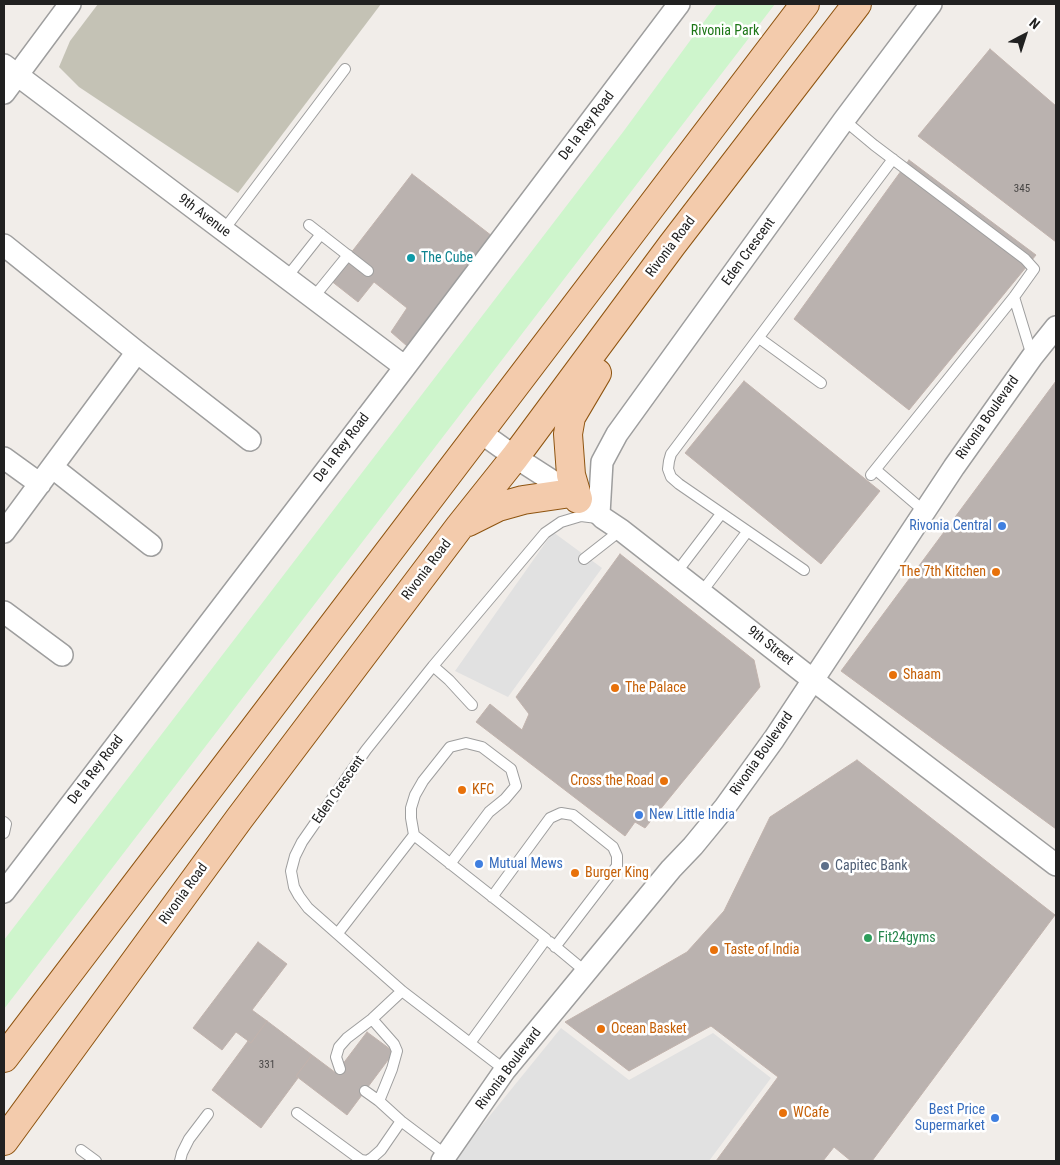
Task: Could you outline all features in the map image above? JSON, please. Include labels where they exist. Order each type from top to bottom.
[{"type":"main road","points":[[4,1058],[806,4]]},
{"type":"main road","name":"Rivonia Road","points":[[4,1141],[239,820],[460,526],[515,457],[672,245],[857,4]]},
{"type":"main road","points":[[588,506],[571,475],[568,434],[570,417],[598,372],[648,301],[663,272],[672,245]]},
{"type":"main road","points":[[460,526],[498,507],[523,500],[588,506]]},
{"type":"street","points":[[4,92],[10,70],[70,4]]},
{"type":"street","name":"De la Rey Road","points":[[4,892],[679,4]]},
{"type":"street","name":"Eden Crescent","points":[[588,506],[602,462],[617,434],[844,120],[931,4]]},
{"type":"street","name":"9th Avenue","points":[[10,70],[404,367]]},
{"type":"street","points":[[4,245],[250,440]]},
{"type":"street","name":"Rivonia Boulevard","points":[[444,1158],[505,1070],[725,807],[774,739],[954,467],[1032,357],[1056,327]]},
{"type":"street","points":[[4,532],[137,352]]},
{"type":"street","name":"9th Street","points":[[480,432],[621,530],[813,680],[1056,865]]},
{"type":"street","points":[[4,458],[40,484]]},
{"type":"street","points":[[52,467],[151,545]]},
{"type":"street","points":[[4,612],[62,655]]},
{"type":"lane","points":[[223,231],[345,69]]},
{"type":"lane","points":[[844,120],[892,159],[1025,259],[1034,269],[1014,298],[873,472],[924,511]]},
{"type":"lane","points":[[804,570],[679,484],[671,477],[668,469],[669,461],[671,454],[892,159]]},
{"type":"lane","points":[[309,226],[368,271]]},
{"type":"lane","points":[[286,278],[321,234]]},
{"type":"lane","points":[[313,298],[348,254]]},
{"type":"lane","points":[[1014,298],[1032,357]]},
{"type":"lane","points":[[759,338],[821,383]]},
{"type":"lane","name":"Eden Crescent","points":[[505,1070],[402,991],[308,908],[294,887],[292,871],[302,842],[366,750],[433,666],[545,533],[561,522],[580,516],[588,506]]},
{"type":"lane","points":[[676,573],[721,514]]},
{"type":"lane","points":[[584,559],[621,530]]},
{"type":"lane","points":[[701,593],[747,532]]},
{"type":"lane","points":[[433,666],[472,705]]},
{"type":"lane","points":[[450,864],[489,812],[505,799],[516,786],[511,769],[482,747],[466,743],[450,747],[423,781],[411,808],[414,836],[546,939],[556,946],[586,972]]},
{"type":"lane","points":[[492,897],[550,818],[561,813],[573,816],[580,821],[613,847],[617,856],[617,866],[556,946]]},
{"type":"lane","points":[[4,822],[6,824],[4,833]]},
{"type":"lane","points":[[338,934],[414,836]]},
{"type":"lane","points":[[470,1043],[546,939]]},
{"type":"lane","points":[[340,1069],[336,1057],[339,1047],[402,991]]},
{"type":"lane","points":[[372,1019],[394,1044],[397,1051],[379,1101]]},
{"type":"lane","points":[[365,1091],[444,1158]]},
{"type":"lane","points":[[297,1113],[361,1160],[367,1161],[381,1150],[401,1121]]},
{"type":"lane","points":[[180,1161],[189,1139],[208,1114]]},
{"type":"lane","points":[[81,1150],[96,1161]]},
{"type":"shaded area","points":[[98,4],[381,4],[238,193],[79,87],[59,67],[70,41]]},
{"type":"shaded area","points":[[553,532],[602,568],[508,697],[455,671]]},
{"type":"shaded area","points":[[561,1028],[629,1080],[713,1033],[771,1078],[709,1161],[453,1161]]},
{"type":"green space","name":"Rivonia Park","points":[[717,4],[775,4],[4,1009],[4,940],[623,132]]},
{"type":"building","points":[[990,49],[1056,106],[1056,242],[918,136]]},
{"type":"building","points":[[909,160],[1036,255],[909,410],[794,319]]},
{"type":"building","name":"The Cube","points":[[412,174],[492,236],[407,346],[391,332],[407,308],[374,282],[358,302],[330,280]]},
{"type":"building","points":[[744,381],[880,491],[821,564],[685,453]]},
{"type":"building","name":"Rivonia Central","points":[[1056,381],[1056,829],[841,671]]},
{"type":"building","points":[[620,554],[754,660],[760,687],[645,828],[635,822],[625,836],[476,722],[490,704],[522,730],[529,714],[516,697]]},
{"type":"building","points":[[857,760],[1055,915],[872,1161],[851,1161],[834,1147],[823,1161],[716,1161],[778,1077],[711,1026],[629,1071],[565,1022],[687,952],[724,911],[770,817]]},
{"type":"building","points":[[258,942],[287,964],[252,1010],[267,1021],[251,1043],[236,1032],[222,1050],[193,1028]]},
{"type":"building","points":[[267,1021],[312,1055],[296,1076],[298,1078],[261,1128],[212,1090],[248,1041],[251,1043]]},
{"type":"building","points":[[367,1032],[394,1052],[347,1115],[296,1076],[312,1055],[336,1073]]},
{"type":"place","name":"The Cube","points":[[411,258]]},
{"type":"place","name":"Rivonia Central","points":[[1002,526]]},
{"type":"place","name":"The 7th Kitchen","points":[[996,572]]},
{"type":"place","name":"Shaam","points":[[893,675]]},
{"type":"place","name":"The Palace","points":[[615,688]]},
{"type":"place","name":"Cross the Road","points":[[664,781]]},
{"type":"place","name":"KFC","points":[[462,790]]},
{"type":"place","name":"New Little India","points":[[639,815]]},
{"type":"place","name":"Mutual Mews","points":[[479,864]]},
{"type":"place","name":"Capitec Bank","points":[[825,866]]},
{"type":"place","name":"Burger King","points":[[575,873]]},
{"type":"place","name":"Fit24gyms","points":[[868,938]]},
{"type":"place","name":"Taste of India","points":[[714,950]]},
{"type":"place","name":"Ocean Basket","points":[[601,1029]]},
{"type":"place","name":"WCafe","points":[[783,1113]]},
{"type":"place","name":"Best Price Supermarket","points":[[995,1118]]}]
